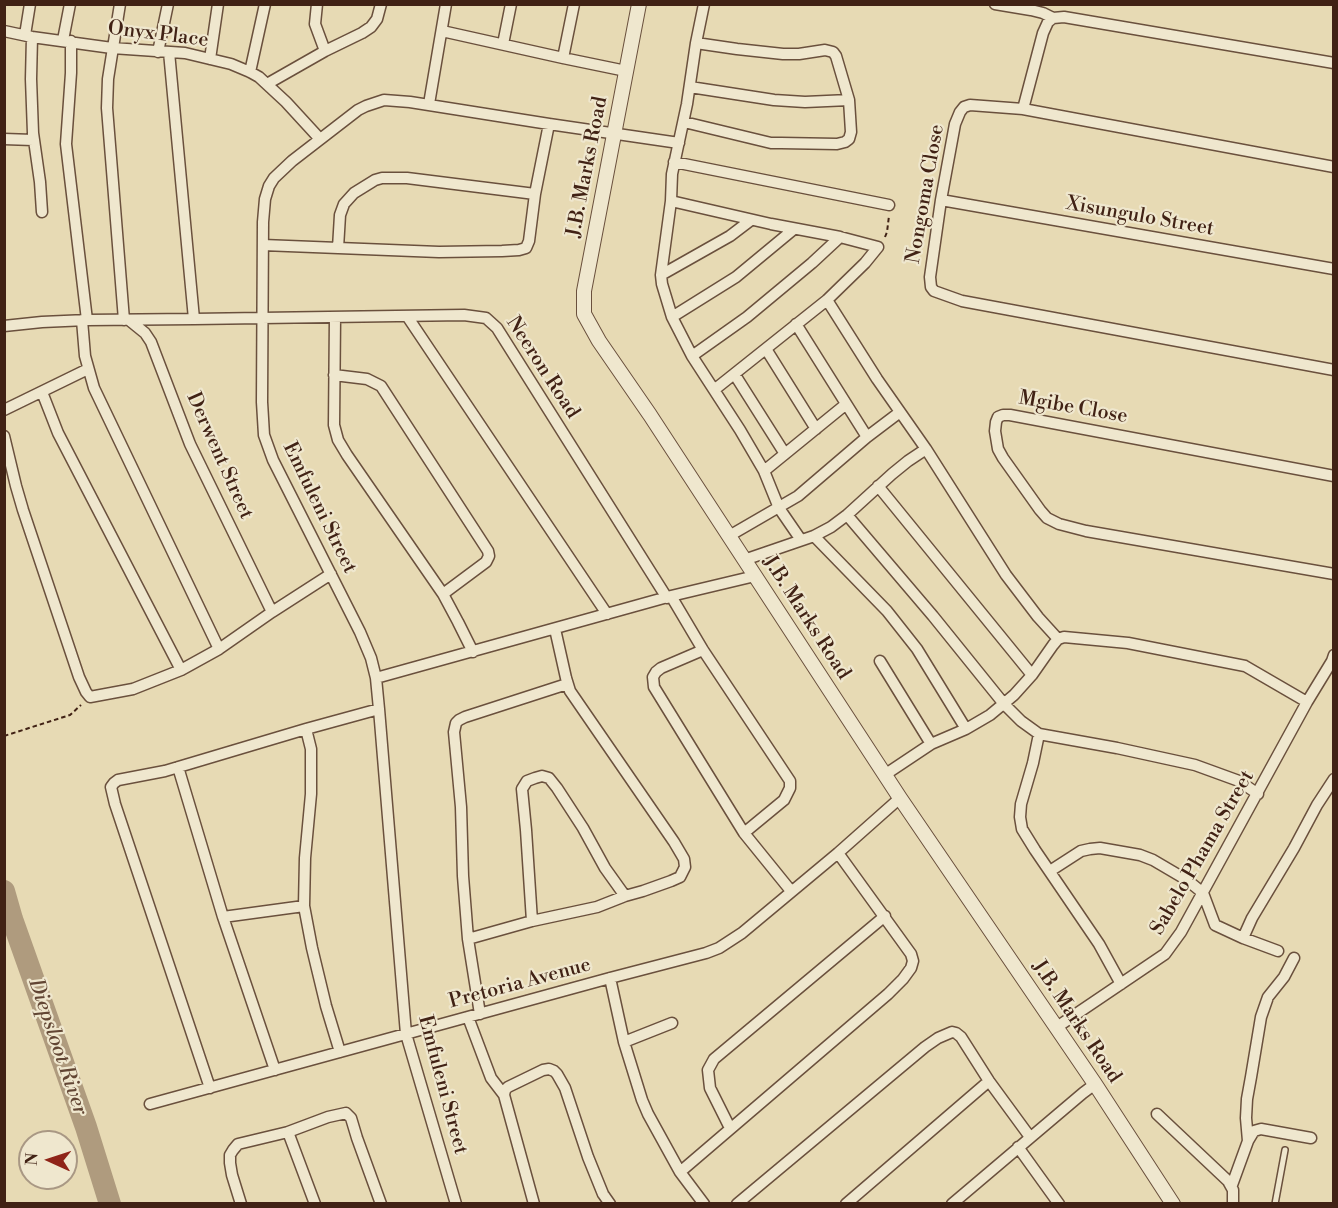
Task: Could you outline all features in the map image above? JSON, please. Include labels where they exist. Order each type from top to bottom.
[{"type":"street","points":[[30,4],[33,140],[42,212]]},
{"type":"street","points":[[70,4],[67,41],[71,73],[66,144],[84,320],[84,349],[88,369],[94,388],[219,649]]},
{"type":"street","points":[[120,4],[108,79],[107,108],[127,320]]},
{"type":"street","points":[[168,4],[163,52],[194,320]]},
{"type":"street","points":[[210,59],[218,4]]},
{"type":"street","points":[[250,72],[265,4]]},
{"type":"street","points":[[317,4],[315,24],[325,51]]},
{"type":"street","points":[[267,84],[371,27],[377,19],[381,4]]},
{"type":"street","points":[[429,104],[446,4]]},
{"type":"street","points":[[503,44],[511,4]]},
{"type":"street","points":[[563,58],[574,4]]},
{"type":"street","name":"J.B. Marks Road","points":[[639,4],[584,291],[584,314],[599,341],[650,415],[900,798],[1057,1027],[1173,1203]]},
{"type":"street","points":[[704,4],[684,122],[672,174],[671,201],[661,275],[662,284],[672,317],[692,356],[740,430],[764,471],[779,508],[801,540]]},
{"type":"street","points":[[995,4],[1031,10],[1053,18],[1064,17],[1334,63]]},
{"type":"street","points":[[1023,110],[1043,33],[1048,22],[1053,18]]},
{"type":"street","name":"Onyx Place","points":[[4,31],[112,48],[185,54],[231,64],[259,76],[320,140]]},
{"type":"street","points":[[442,31],[626,71]]},
{"type":"street","points":[[684,122],[771,142],[837,144],[849,139],[851,132],[849,100],[836,56],[830,50],[783,54],[696,43]]},
{"type":"street","points":[[690,87],[774,100],[806,102],[849,100]]},
{"type":"street","name":"Emfuleni Street","points":[[456,1203],[406,1034],[379,709],[376,678],[371,658],[273,460],[264,435],[262,402],[265,199],[269,186],[281,171],[358,110],[375,102],[394,100],[429,104],[679,143]]},
{"type":"street","name":"Nongoma Close","points":[[1334,167],[1023,110],[970,105],[964,107],[960,112],[955,124],[930,277],[934,291],[962,301],[1334,370]]},
{"type":"street","points":[[263,245],[439,252],[526,248],[529,242],[535,194],[549,124]]},
{"type":"street","points":[[4,139],[33,140]]},
{"type":"street","points":[[674,162],[890,205]]},
{"type":"street","points":[[338,248],[340,216],[344,204],[354,193],[382,178],[407,178],[535,194]]},
{"type":"street","name":"Xisungulo Street","points":[[941,200],[1334,269]]},
{"type":"street","points":[[671,201],[878,247],[827,300],[714,390]]},
{"type":"street","points":[[661,275],[730,236],[751,220]]},
{"type":"street","points":[[672,317],[736,277],[794,229]]},
{"type":"street","points":[[692,356],[747,318],[840,237]]},
{"type":"street","points":[[827,300],[1006,575],[1038,617],[1059,639]]},
{"type":"street","name":"Neeron Road","points":[[4,326],[84,320],[464,315],[486,318],[496,328],[703,650],[787,775],[790,788],[784,800],[744,833]]},
{"type":"street","points":[[407,316],[607,614]]},
{"type":"street","points":[[335,317],[334,425],[338,440],[443,594],[473,652]]},
{"type":"street","name":"Derwent Street","points":[[127,320],[146,333],[152,342],[190,444],[272,612]]},
{"type":"street","points":[[796,324],[867,438]]},
{"type":"street","points":[[766,350],[816,429]]},
{"type":"street","points":[[4,410],[88,369]]},
{"type":"street","points":[[334,375],[368,379],[381,386],[488,551],[489,556],[486,562],[443,594]]},
{"type":"street","points":[[735,375],[785,454]]},
{"type":"street","points":[[42,392],[58,433],[180,670]]},
{"type":"street","points":[[764,471],[846,405]]},
{"type":"street","points":[[729,536],[798,496],[900,412]]},
{"type":"street","name":"Mgibe Close","points":[[1334,476],[1010,415],[998,417],[995,431],[998,449],[1003,458],[1040,510],[1047,518],[1059,525],[1334,574]]},
{"type":"street","points":[[4,436],[23,510],[79,677],[90,697],[133,689],[180,670],[219,649],[331,574]]},
{"type":"street","points":[[744,560],[814,536],[831,527],[908,461],[926,449]]},
{"type":"street","points":[[878,486],[1032,675]]},
{"type":"street","points":[[847,515],[1004,704],[1021,721],[1039,734],[1117,747],[1195,765],[1239,781],[1258,794]]},
{"type":"street","points":[[814,536],[887,611],[917,650],[966,729]]},
{"type":"street","points":[[376,678],[669,597],[755,576]]},
{"type":"street","points":[[468,939],[532,921],[597,907],[680,877],[685,867],[684,860],[567,684],[555,629]]},
{"type":"street","points":[[886,774],[931,744],[966,729],[990,715],[1014,695],[1059,639],[1064,637],[1128,643],[1245,666],[1307,702]]},
{"type":"street","points":[[703,650],[661,668],[653,677],[654,687],[744,833],[791,891]]},
{"type":"street","name":"Sabelo Phama Street","points":[[1057,1027],[1166,954],[1203,893],[1334,655]]},
{"type":"street","points":[[880,661],[931,744]]},
{"type":"street","points":[[480,1014],[468,939],[461,807],[454,732],[456,723],[465,717],[567,684]]},
{"type":"street","points":[[210,1088],[111,793],[111,787],[118,780],[178,767],[379,709]]},
{"type":"street","points":[[306,729],[311,749],[311,776],[304,906],[326,1006],[340,1052]]},
{"type":"street","points":[[1039,734],[1021,804],[1022,829],[1099,944],[1121,984]]},
{"type":"street","points":[[178,767],[223,917],[275,1070]]},
{"type":"street","points":[[532,921],[522,789],[527,781],[534,778],[542,776],[549,778],[557,788],[605,868],[625,896]]},
{"type":"street","points":[[1243,938],[1252,918],[1334,779]]},
{"type":"street","name":"Pretoria Avenue","points":[[150,1104],[719,948],[742,933],[900,798]]},
{"type":"street","points":[[1050,871],[1081,851],[1090,849],[1100,848],[1140,855],[1154,860],[1187,880],[1203,893],[1215,925],[1278,951]]},
{"type":"street","points":[[680,1172],[888,994],[911,968],[913,961],[911,954],[838,853]]},
{"type":"street","points":[[223,917],[304,906]]},
{"type":"street","points":[[730,1128],[710,1088],[708,1070],[714,1059],[885,916]]},
{"type":"street","points":[[1248,1141],[1247,1099],[1261,1017],[1268,998],[1284,977],[1294,958]]},
{"type":"street","points":[[610,978],[624,1042],[648,1114],[680,1172],[704,1203]]},
{"type":"street","points":[[468,1017],[491,1078],[504,1095],[534,1203]]},
{"type":"street","points":[[624,1042],[672,1023]]},
{"type":"street","points":[[737,1203],[925,1047],[952,1032],[961,1037],[1030,1137]]},
{"type":"street","points":[[504,1095],[508,1087],[543,1070],[554,1071],[557,1074],[565,1088],[603,1194],[610,1203]]},
{"type":"street","points":[[846,1203],[990,1081]]},
{"type":"street","points":[[952,1203],[1095,1084]]},
{"type":"street","points":[[241,1203],[231,1169],[230,1155],[238,1144],[288,1132],[328,1117],[346,1113],[349,1115],[381,1203]]},
{"type":"street","points":[[1157,1114],[1232,1185]]},
{"type":"street","points":[[1233,1203],[1232,1185],[1254,1131],[1261,1129],[1311,1138]]},
{"type":"street","points":[[288,1132],[315,1203]]},
{"type":"street","points":[[1018,1147],[1059,1203]]},
{"type":"lane","points":[[1275,1203],[1285,1150]]},
{"type":"path","points":[[878,247],[887,232],[890,205]]},
{"type":"path","points":[[4,736],[70,715],[90,697]]},
{"type":"waterway","name":"Diepsloot River","points":[[4,891],[86,1127],[110,1204]]}]
